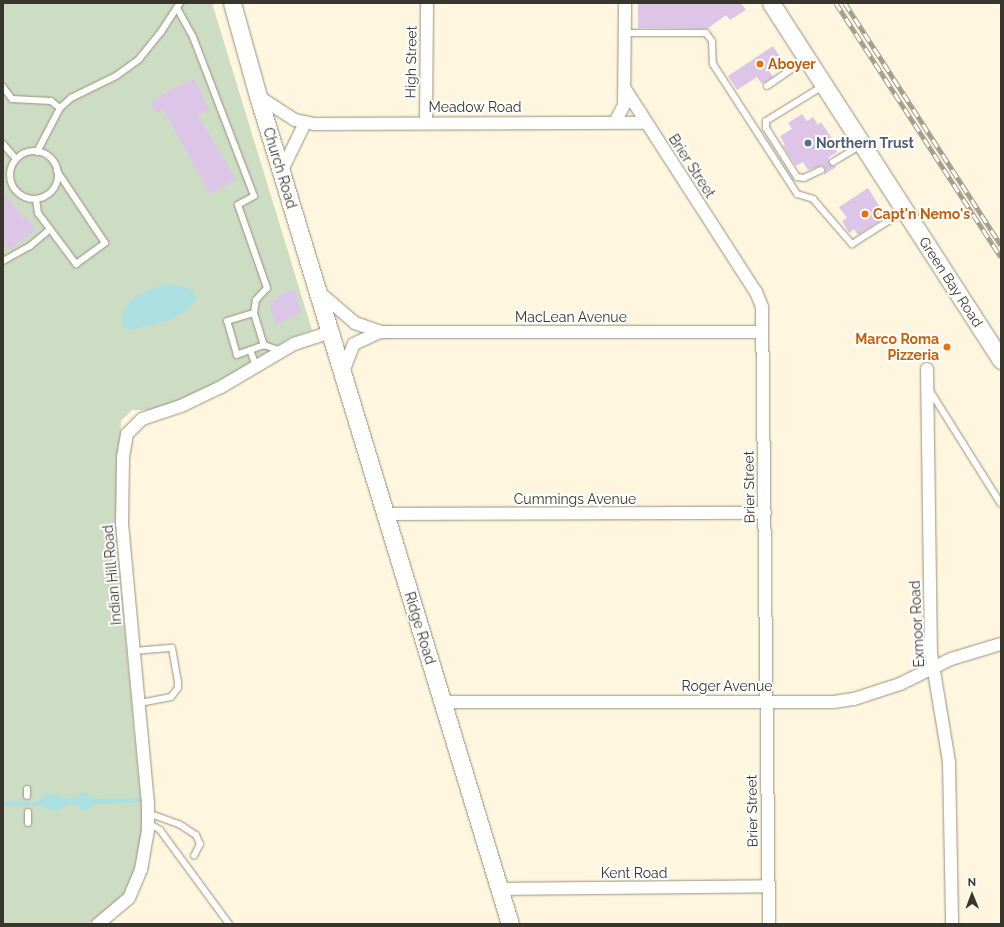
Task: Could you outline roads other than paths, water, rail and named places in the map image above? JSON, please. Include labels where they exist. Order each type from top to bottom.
[{"type":"street","name":"Church Road","points":[[232,3],[258,96],[330,332]]},
{"type":"street","name":"High Street","points":[[426,122],[427,3]]},
{"type":"street","points":[[615,122],[624,105],[625,3]]},
{"type":"street","name":"Green Bay Road","points":[[770,3],[1001,360]]},
{"type":"street","name":"Brier Street","points":[[625,89],[761,300],[765,513],[768,924]]},
{"type":"street","name":"Meadow Road","points":[[258,96],[286,115],[305,123],[646,123]]},
{"type":"street","points":[[282,172],[305,123]]},
{"type":"street","name":"MacLean Avenue","points":[[318,292],[355,323],[381,332]]},
{"type":"street","name":"Indian Hill Road","points":[[98,924],[118,909],[135,886],[146,851],[148,818],[122,523],[123,457],[127,434],[142,419],[181,406],[281,351],[330,332]]},
{"type":"street","name":"Ridge Road","points":[[330,332],[510,924]]},
{"type":"street","name":"MacLean Avenue","points":[[342,372],[354,344],[369,334],[381,332],[762,332]]},
{"type":"street","name":"Exmoor Road","points":[[927,369],[931,653],[949,762],[952,924]]},
{"type":"street","name":"Cummings Avenue","points":[[385,514],[765,513]]},
{"type":"street","name":"Roger Avenue","points":[[443,702],[834,702],[854,699],[934,670],[951,659],[1001,644]]},
{"type":"street","name":"Kent Road","points":[[500,889],[768,886]]},
{"type":"lane","points":[[37,152],[60,108],[71,98],[116,76],[139,59],[178,6],[193,37],[254,196],[238,205],[267,288],[256,300],[254,313],[264,344]]},
{"type":"lane","points":[[625,33],[706,33],[712,41],[713,64],[797,194],[813,199],[852,244],[905,211]]},
{"type":"lane","points":[[767,86],[807,58]]},
{"type":"lane","points":[[821,170],[804,178],[797,177],[766,128],[766,121],[824,86]]},
{"type":"lane","points":[[3,87],[12,99],[50,101],[60,108]]},
{"type":"lane","points":[[3,144],[16,159]]},
{"type":"lane","points":[[834,162],[862,144]]},
{"type":"lane","points":[[16,159],[37,152],[50,158],[105,243],[76,264],[38,213],[36,199]]},
{"type":"lane","points":[[16,159],[10,176],[14,188],[24,197],[36,199],[44,197],[55,186],[57,171]]},
{"type":"lane","points":[[3,261],[30,246],[50,229]]},
{"type":"lane","points":[[254,313],[227,321],[237,355],[264,344],[281,351]]},
{"type":"lane","points":[[250,350],[256,366]]},
{"type":"lane","points":[[927,386],[1001,504]]},
{"type":"lane","points":[[134,651],[172,648],[178,681],[178,688],[171,697],[139,703]]},
{"type":"lane","points":[[28,812],[28,823]]},
{"type":"lane","points":[[148,818],[180,824],[196,835],[200,844],[194,856]]},
{"type":"lane","points":[[148,818],[160,830],[229,924]]},
{"type":"water","points":[[176,284],[194,290],[196,300],[189,309],[168,321],[131,330],[122,327],[123,312],[133,298],[158,286]]},
{"type":"water","points":[[85,792],[96,799],[135,798],[136,803],[96,804],[86,811],[82,811],[78,805],[70,804],[54,812],[41,806],[3,806],[3,802],[36,802],[48,793],[70,799]]},
{"type":"waterway","points":[[132,800],[141,800]]},
{"type":"railway","points":[[836,3],[1001,257]]},
{"type":"railway","points":[[845,3],[1001,245]]},
{"type":"place","name":"Aboyer","points":[[760,64]]},
{"type":"place","name":"Northern Trust","points":[[808,143]]},
{"type":"place","name":"Capt'n Nemo's","points":[[865,214]]},
{"type":"place","name":"Marco Roma Pizzeria","points":[[947,347]]}]
